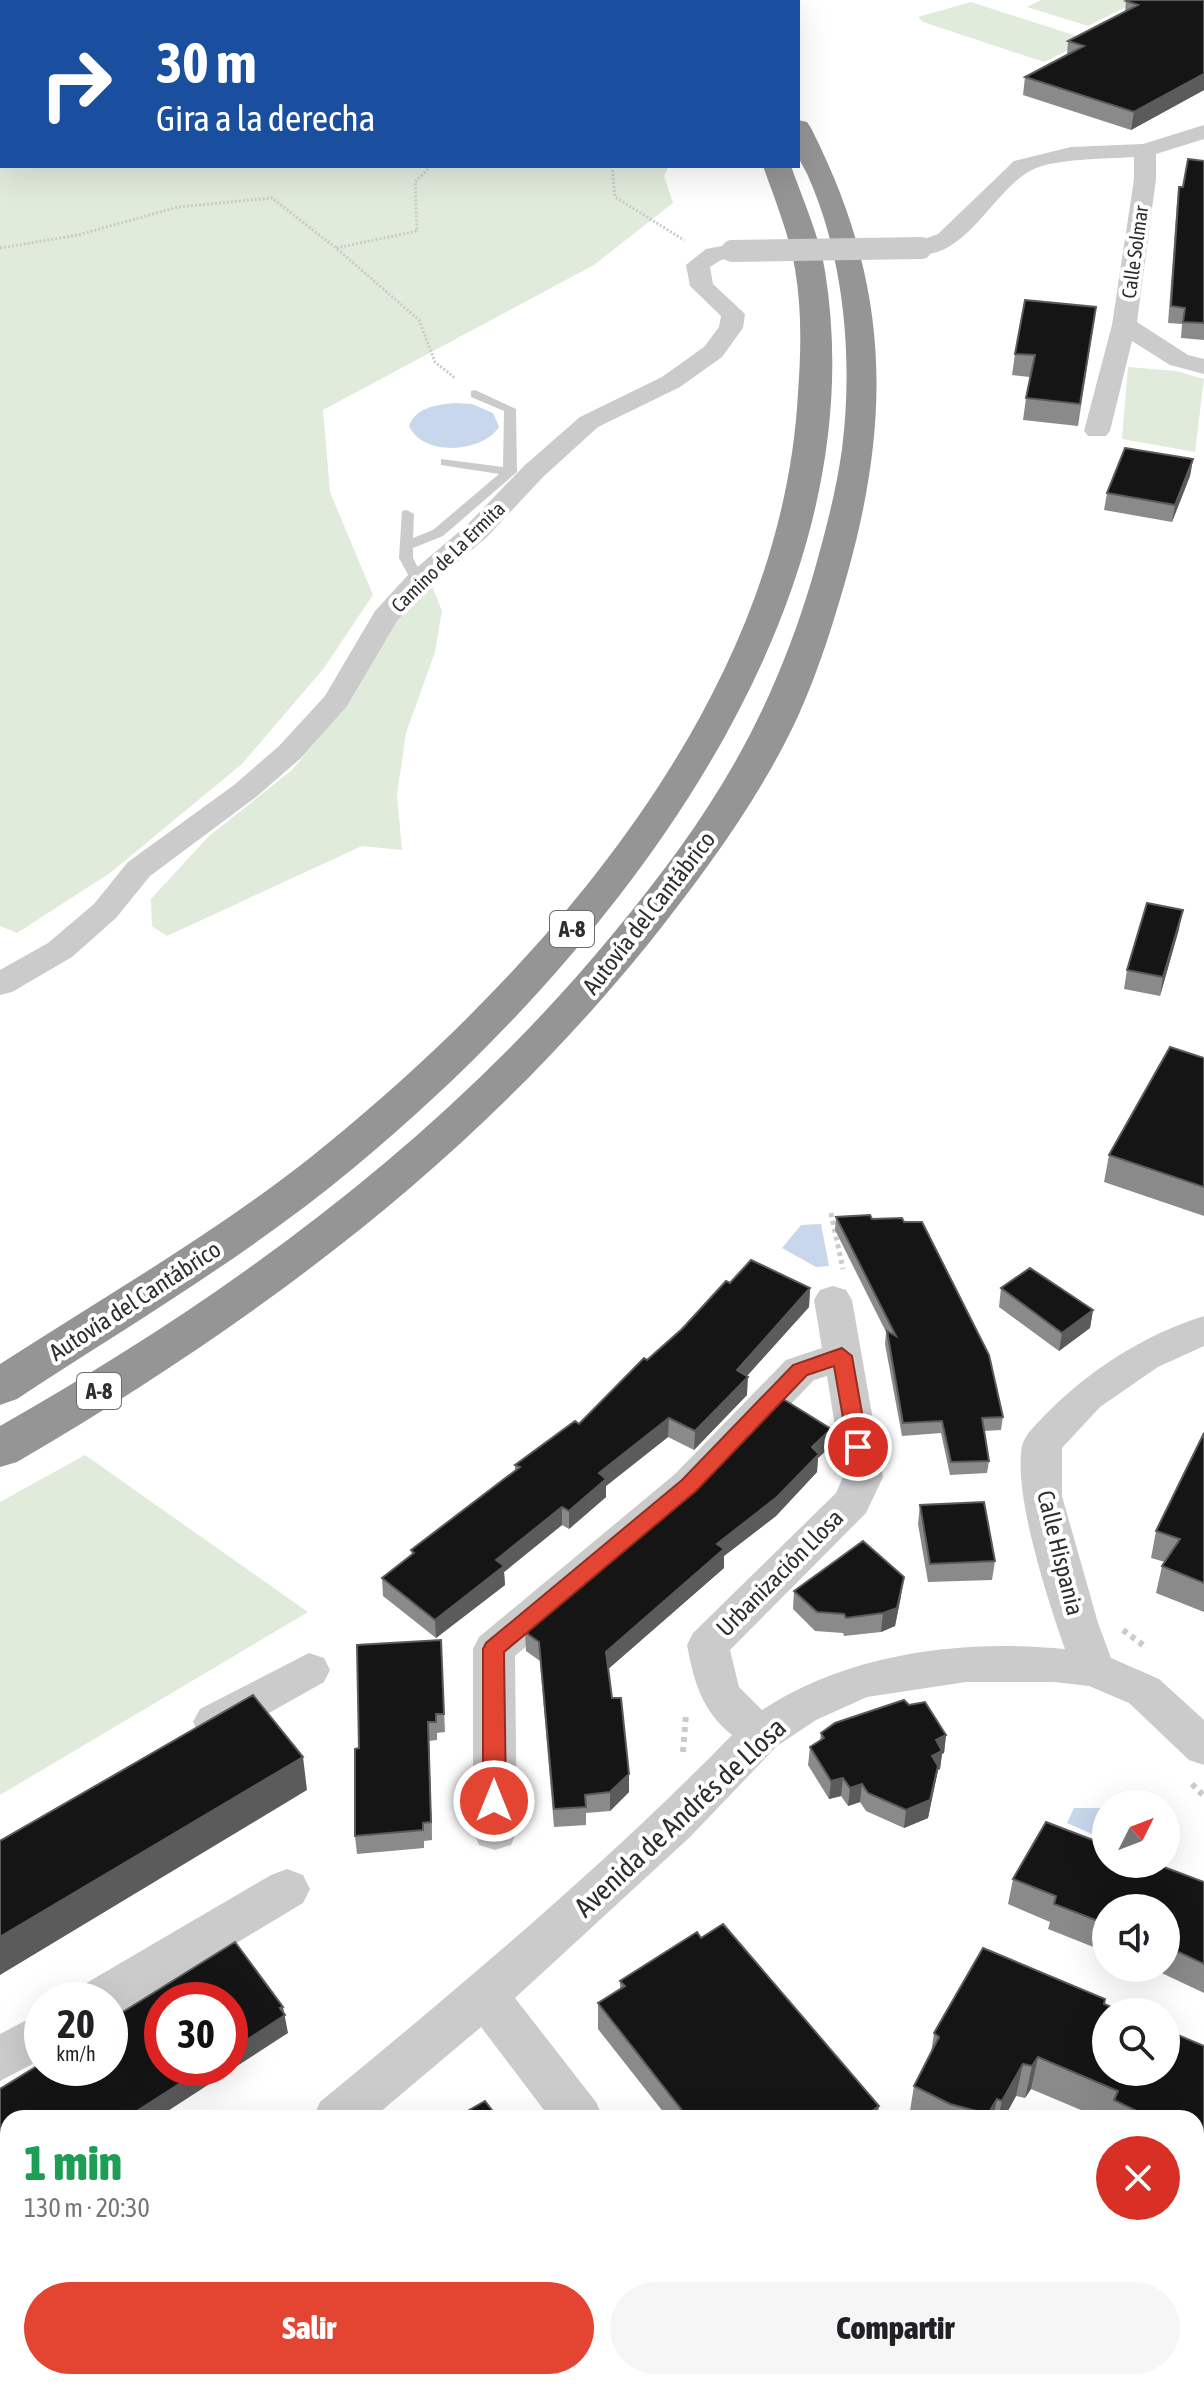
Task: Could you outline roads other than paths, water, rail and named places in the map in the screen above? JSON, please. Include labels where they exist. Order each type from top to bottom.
[{"type":"highway","name":"Autovía del Cantábrico","points":[[0,1449],[63,1414],[196,1329],[397,1180],[476,1111],[551,1035],[614,964],[710,837],[780,717],[822,604],[848,513],[862,429],[864,387],[853,270],[841,220],[800,132]]},
{"type":"highway","name":"Autovía del Cantábrico","points":[[0,1387],[258,1220],[341,1156],[415,1092],[548,959],[643,841],[711,729],[760,627],[792,535],[811,450],[816,343],[810,270],[778,168]]},
{"type":"street","points":[[1145,150],[1204,132]]},
{"type":"street","name":"Camino de La Ermita","points":[[0,984],[60,950],[105,911],[139,869],[245,791],[290,752],[337,700],[385,617],[418,581],[477,531],[534,471],[589,422],[671,382],[713,352],[731,328],[733,314],[702,286],[698,265],[723,252],[921,248],[937,245],[1022,166],[1071,154],[1145,150]]},
{"type":"street","name":"Calle Solmar","points":[[1145,150],[1145,179],[1124,325],[1179,360],[1204,367]]},
{"type":"street","points":[[1097,431],[1124,325]]},
{"type":"street","name":"Urbanización Llosa","points":[[762,1733],[739,1717],[717,1694],[708,1645],[852,1502],[863,1477],[842,1356],[839,1289]]},
{"type":"street","name":"Calle Hispania","points":[[1094,1669],[1077,1623],[1042,1496],[1042,1444],[1086,1397],[1145,1357],[1204,1330]]},
{"type":"street","points":[[495,1831],[494,1649],[689,1485],[800,1370],[842,1356]]},
{"type":"street","name":"Avenida de Andrés de Llosa","points":[[347,2110],[485,1995],[674,1824],[762,1733],[801,1707],[861,1680],[966,1665],[1054,1665],[1094,1669],[1144,1691],[1196,1764]]},
{"type":"street","points":[[174,1744],[309,1670]]},
{"type":"street","points":[[128,1983],[287,1889]]},
{"type":"street","points":[[485,1995],[573,2110]]},
{"type":"street","points":[[0,2059],[24,2045]]},
{"type":"lane","points":[[475,394],[510,409]]},
{"type":"lane","points":[[406,546],[438,533],[510,472],[510,409],[524,396]]},
{"type":"lane","points":[[446,462],[510,472]]},
{"type":"lane","points":[[407,514],[406,558],[418,581]]},
{"type":"water","points":[[454,403],[472,404],[493,413],[499,427],[480,442],[453,448],[427,443],[416,436],[409,426],[422,411]]},
{"type":"water","points":[[821,1224],[829,1266],[816,1267],[782,1248],[801,1225]]},
{"type":"water","points":[[1074,1808],[1092,1808],[1092,1834],[1067,1823]]}]
